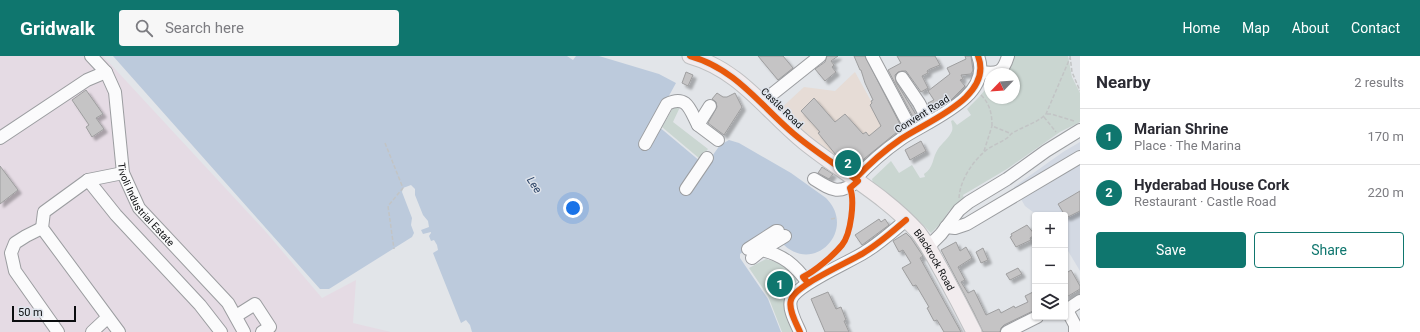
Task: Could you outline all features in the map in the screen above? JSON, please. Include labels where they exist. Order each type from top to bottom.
[{"type":"main road","name":"Castle Road","points":[[690,56],[712,64],[729,74],[747,88],[761,103],[804,142],[880,198]]},
{"type":"main road","name":"Blackrock Road","points":[[880,198],[906,220],[929,246],[974,332]]},
{"type":"street","name":"Tivoli Industrial Estate","points":[[91,56],[106,72],[111,82],[116,98],[123,173],[139,208],[228,303],[244,332]]},
{"type":"street","points":[[761,103],[820,56]]},
{"type":"street","points":[[978,56],[981,72],[993,73],[1002,70],[1008,56]]},
{"type":"street","points":[[877,58],[912,131]]},
{"type":"street","points":[[0,138],[87,80],[106,72]]},
{"type":"street","name":"Convent Road","points":[[814,179],[830,189],[837,191],[846,189],[887,150],[912,131],[944,114],[960,102],[977,84],[981,72]]},
{"type":"street","points":[[902,78],[919,103],[929,122]]},
{"type":"street","points":[[645,144],[667,104],[670,102],[681,101],[686,103],[698,125],[718,140]]},
{"type":"street","points":[[698,125],[710,106]]},
{"type":"street","points":[[929,246],[959,210],[969,202],[1007,180],[1046,152],[1077,126]]},
{"type":"street","points":[[946,227],[955,228],[967,224],[1080,157]]},
{"type":"street","points":[[686,189],[707,158]]},
{"type":"street","points":[[119,332],[107,318],[42,228],[44,212],[88,180],[123,173]]},
{"type":"street","points":[[88,180],[116,215],[200,305],[221,332]]},
{"type":"street","points":[[800,332],[792,312],[791,300],[799,289],[865,252],[906,220]]},
{"type":"street","points":[[42,228],[15,243],[11,253],[15,271],[58,332]]},
{"type":"street","points":[[785,236],[754,252],[775,253],[812,281]]},
{"type":"street","points":[[1068,299],[1080,292]]},
{"type":"street","points":[[1075,332],[1075,325],[1068,312],[1071,307],[1080,301]]},
{"type":"street","points":[[236,316],[256,304],[270,327],[262,332]]},
{"type":"street","points":[[92,332],[107,318]]},
{"type":"street","points":[[1008,332],[1032,320]]},
{"type":"path","points":[[1070,57],[1072,72],[1080,91]]},
{"type":"path","points":[[959,199],[967,172],[984,152],[1008,138],[1012,134],[1044,117],[1070,57]]},
{"type":"path","points":[[979,93],[989,107],[992,117],[992,126],[984,152]]},
{"type":"path","points":[[1046,114],[1051,114],[1077,126]]},
{"type":"path","points":[[1044,117],[1059,135]]},
{"type":"path","points":[[992,126],[1012,134]]},
{"type":"path","points":[[384,143],[403,188],[388,206],[394,249]]},
{"type":"path","points":[[831,218],[837,218]]},
{"type":"shaded area","points":[[0,56],[103,56],[266,232],[322,298],[356,280],[353,323],[391,332],[0,332]]},
{"type":"shaded area","points":[[1013,56],[1068,56],[1072,77],[1080,93],[1080,122],[1060,132],[1007,169],[963,195],[964,198],[949,211],[941,223],[931,233],[873,183],[872,179],[891,161],[899,173],[912,165],[920,178],[925,177],[924,174],[930,169],[936,152],[952,131],[951,121],[953,120],[957,125],[971,115],[967,109],[984,91],[984,104],[1020,104],[1020,68],[1007,68]]},
{"type":"shaded area","points":[[855,72],[891,137],[851,170],[777,112],[804,87],[835,91]]},
{"type":"shaded area","points":[[679,105],[680,107],[673,122],[708,149],[700,159],[662,127],[674,106]]},
{"type":"shaded area","points":[[1080,142],[1080,271],[1068,251],[1068,212],[1033,212],[1025,206],[1014,187],[1063,152]]},
{"type":"shaded area","points":[[766,259],[783,266],[791,272],[797,280],[787,292],[784,302],[789,323],[793,332],[782,332],[768,296],[749,268]]},
{"type":"water","name":"Lee","points":[[113,56],[567,56],[573,60],[576,56],[599,56],[659,74],[676,83],[643,143],[658,126],[701,162],[688,190],[720,145],[729,140],[739,143],[791,173],[826,198],[835,211],[837,223],[834,235],[828,245],[818,252],[806,254],[793,251],[781,242],[740,254],[740,258],[768,299],[781,332],[472,332],[470,325],[466,320],[461,323],[433,253],[438,250],[434,240],[431,241],[429,236],[431,232],[423,234],[421,230],[429,227],[428,221],[423,215],[415,195],[415,189],[411,185],[403,188],[402,192],[412,218],[411,225],[414,233],[412,237],[329,289],[320,289]]},
{"type":"building","points":[[758,56],[783,56],[793,68],[778,80]]},
{"type":"building","points":[[827,56],[838,56],[831,61],[834,65],[832,67],[836,72],[825,81],[815,69],[825,62]]},
{"type":"building","points":[[854,56],[865,56],[902,128],[854,167],[836,155],[818,133],[820,132],[801,111],[814,98],[835,122],[845,114],[863,134],[866,132],[869,136],[881,126],[870,105],[872,103],[871,101],[873,100]]},
{"type":"building","points":[[897,56],[935,56],[940,65],[930,69],[927,71],[928,73],[922,76],[928,88],[921,92],[906,71],[898,72],[895,75],[896,82],[918,118],[914,119],[888,70],[901,63]]},
{"type":"building","points":[[965,56],[971,56],[973,70],[971,74],[961,75],[963,79],[960,80],[965,86],[950,101],[932,112],[928,103],[934,100],[928,91],[950,74],[947,68],[966,59]]},
{"type":"building","points":[[686,72],[693,75],[688,86],[682,83]]},
{"type":"building","points":[[86,90],[103,114],[96,118],[104,129],[92,137],[86,127],[89,125],[72,100]]},
{"type":"building","points":[[717,93],[723,97],[727,97],[735,93],[742,107],[724,135],[708,123],[717,107],[716,102],[712,99]]},
{"type":"building","points":[[921,141],[926,151],[910,160],[905,150]]},
{"type":"building","points":[[0,166],[18,190],[0,204]]},
{"type":"building","points":[[822,167],[833,174],[829,179],[818,173]]},
{"type":"building","points":[[1080,191],[1080,211],[1068,217],[1068,212],[1063,212],[1058,204]]},
{"type":"building","points":[[879,219],[881,222],[885,219],[889,225],[862,245],[855,235]]},
{"type":"building","points":[[1027,225],[1032,231],[1032,237],[1030,238],[1031,240],[1016,247],[1010,237],[1012,236],[1011,234]]},
{"type":"building","points":[[906,233],[923,256],[920,258],[961,332],[944,332],[937,320],[934,321],[927,308],[929,307],[916,285],[913,286],[902,268],[911,263],[903,250],[899,252],[893,241]]},
{"type":"building","points":[[956,242],[960,251],[966,247],[972,258],[958,267],[965,280],[961,282],[968,293],[974,290],[986,315],[999,309],[1001,313],[1014,306],[1015,308],[1028,302],[1025,296],[1032,292],[1032,311],[1004,325],[1000,332],[983,332],[941,250]]},
{"type":"building","points":[[983,248],[988,260],[981,263],[976,252]]},
{"type":"building","points":[[1018,268],[1022,274],[1010,280],[1006,274]]},
{"type":"building","points":[[1071,270],[1080,286],[1080,289],[1068,296],[1068,284],[1068,272]]},
{"type":"building","points":[[828,292],[836,309],[841,307],[846,320],[844,321],[849,332],[825,332],[811,299]]},
{"type":"cycle path","points":[[690,56],[721,69],[734,78],[794,134],[858,181],[850,188],[852,208],[850,225],[845,240],[829,258],[803,277],[808,283]]},
{"type":"cycle path","points":[[855,179],[895,143],[941,116],[968,96],[976,84],[980,71],[978,56]]},
{"type":"cycle path","points":[[800,332],[793,316],[790,304],[795,294],[812,281],[871,248],[906,220]]},
{"type":"place","name":"Hyderabad House Cork","points":[[848,163]]},
{"type":"place","name":"Marian Shrine","points":[[780,284]]}]
